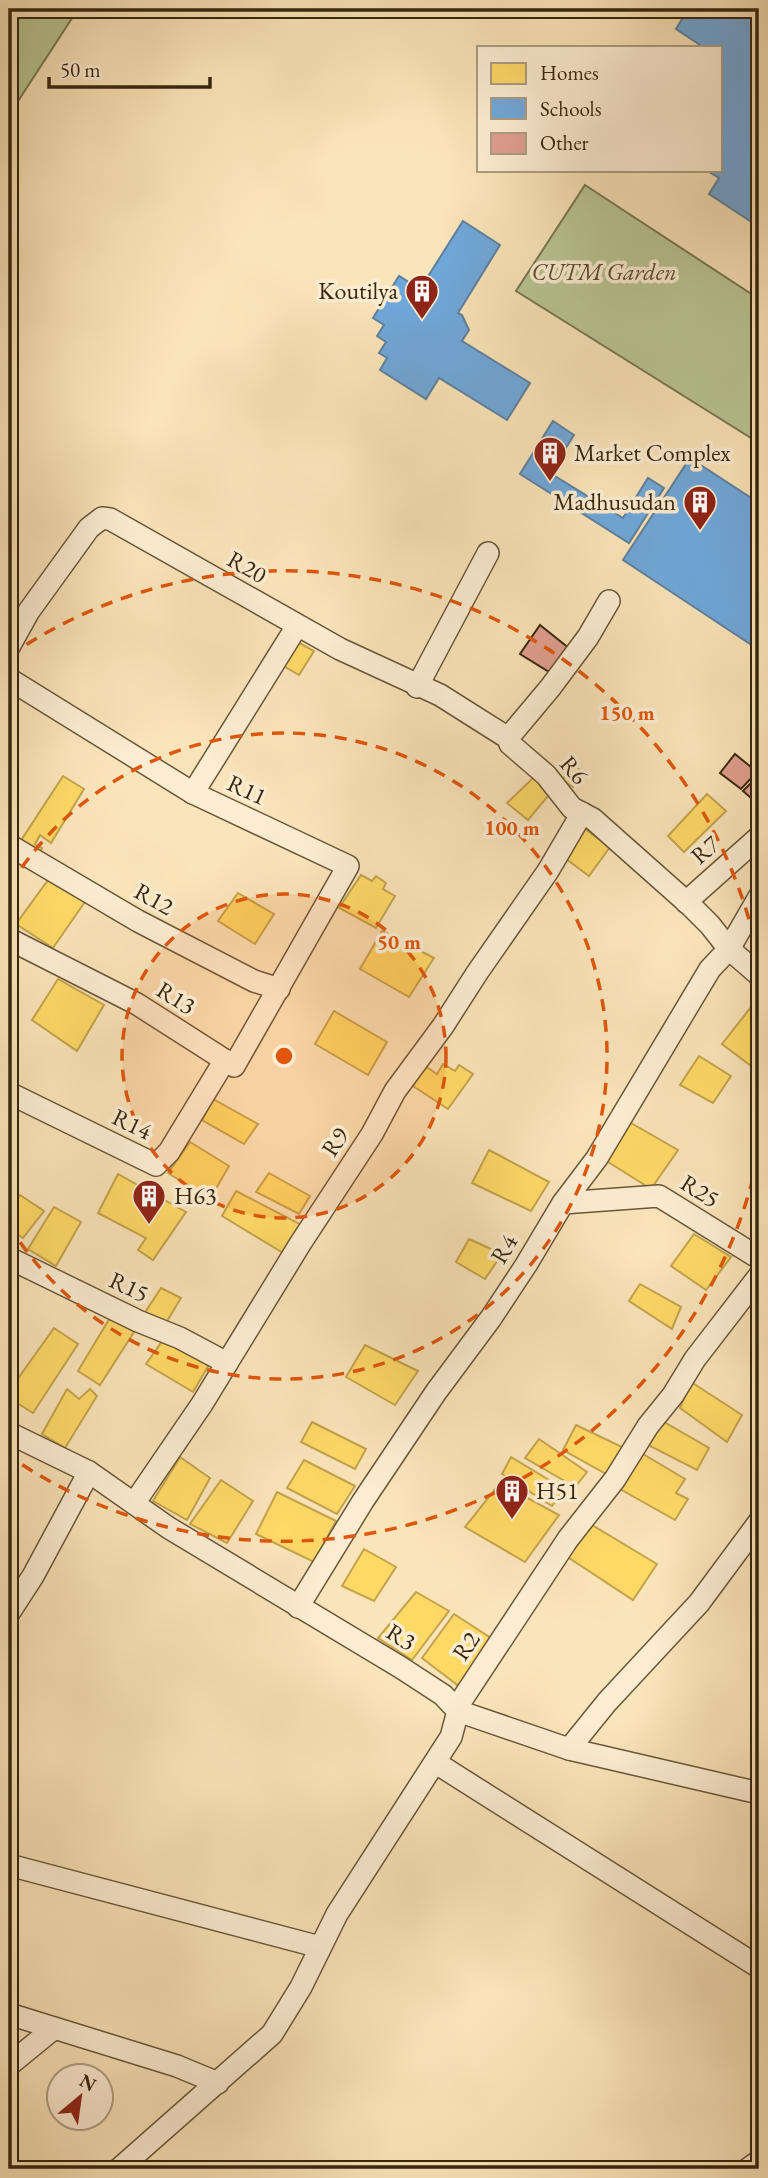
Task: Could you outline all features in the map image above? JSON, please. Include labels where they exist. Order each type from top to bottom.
[{"type":"street","name":"R20","points":[[9,647],[29,611],[89,528],[102,518],[110,519],[297,626],[417,687],[440,695],[508,738]]},
{"type":"street","points":[[417,687],[488,553]]},
{"type":"street","points":[[508,738],[589,637],[609,601]]},
{"type":"street","points":[[193,793],[297,626]]},
{"type":"street","name":"R11","points":[[9,679],[193,793],[348,866],[279,989]]},
{"type":"street","name":"R6","points":[[508,738],[509,744],[546,775],[572,808],[593,819],[651,869],[710,925],[729,949]]},
{"type":"street","name":"R9","points":[[135,1502],[202,1404],[300,1244],[372,1134],[395,1091],[443,1026],[548,871],[582,813]]},
{"type":"street","name":"R7","points":[[686,902],[759,838]]},
{"type":"street","name":"R12","points":[[9,845],[138,921],[254,981],[279,989]]},
{"type":"street","name":"R4","points":[[298,1607],[376,1482],[446,1377],[491,1318],[563,1203],[597,1158],[710,969],[729,949],[759,897]]},
{"type":"street","name":"R13","points":[[9,939],[136,1004],[225,1060]]},
{"type":"street","points":[[729,949],[759,975]]},
{"type":"street","points":[[225,1060],[234,1066],[279,989]]},
{"type":"street","name":"R14","points":[[9,1093],[156,1165],[169,1152],[225,1060]]},
{"type":"street","name":"R25","points":[[563,1203],[659,1196],[759,1258]]},
{"type":"street","name":"R15","points":[[9,1258],[138,1321],[180,1338],[227,1363]]},
{"type":"street","name":"R2","points":[[458,1711],[461,1701],[568,1539],[615,1479],[695,1359],[730,1312],[758,1282]]},
{"type":"street","name":"R3","points":[[9,1433],[89,1472],[169,1528],[400,1667],[443,1695],[458,1711]]},
{"type":"street","points":[[9,1613],[33,1576],[89,1472]]},
{"type":"street","points":[[569,1749],[607,1702],[699,1603],[759,1522]]},
{"type":"street","points":[[119,2169],[272,2035],[285,2017],[337,1914],[451,1737],[458,1711],[569,1749],[759,1793]]},
{"type":"street","points":[[436,1763],[759,1967]]},
{"type":"street","points":[[9,1866],[320,1947]]},
{"type":"street","points":[[9,2014],[177,2066],[218,2083]]},
{"type":"street","points":[[9,2065],[53,2029]]},
{"type":"street","points":[[747,2169],[759,2161]]},
{"type":"green space","points":[[9,9],[78,9],[9,115]]},
{"type":"green space","name":"CUTM Garden","points":[[585,185],[759,299],[759,443],[516,291]]},
{"type":"building: Homes","points":[[294,640],[314,651],[299,675],[280,664]]},
{"type":"building: Homes","points":[[573,765],[583,772],[573,787],[562,780]]},
{"type":"building: Homes","points":[[63,776],[84,789],[51,843],[40,835],[35,844],[42,848],[39,853],[20,842]]},
{"type":"building: Homes","points":[[535,776],[553,790],[528,820],[507,803]]},
{"type":"building: Homes","points":[[707,794],[726,811],[684,852],[668,836]]},
{"type":"building: Homes","points":[[585,829],[610,847],[589,876],[565,858]]},
{"type":"building: Homes","points":[[361,875],[372,881],[376,876],[386,883],[383,889],[395,896],[376,928],[339,908]]},
{"type":"building: Homes","points":[[48,880],[87,899],[53,948],[16,924]]},
{"type":"building: Homes","points":[[238,893],[274,914],[255,944],[218,921]]},
{"type":"building: Homes","points":[[382,931],[434,958],[409,997],[360,969]]},
{"type":"building: Homes","points":[[58,979],[104,1005],[77,1051],[32,1020]]},
{"type":"building: Homes","points":[[759,997],[759,1072],[722,1044]]},
{"type":"building: Homes","points":[[334,1011],[387,1042],[368,1075],[315,1044]]},
{"type":"building: Homes","points":[[699,1056],[731,1076],[713,1103],[680,1085]]},
{"type":"building: Homes","points":[[443,1064],[455,1071],[459,1065],[473,1074],[448,1109],[413,1086],[425,1066],[437,1074]]},
{"type":"building: Homes","points":[[213,1099],[258,1124],[244,1144],[202,1120]]},
{"type":"building: Homes","points":[[631,1123],[678,1150],[651,1189],[605,1160]]},
{"type":"building: Homes","points":[[190,1142],[229,1166],[210,1199],[168,1173]]},
{"type":"building: Homes","points":[[489,1150],[549,1182],[531,1211],[472,1183]]},
{"type":"building: Homes","points":[[269,1173],[310,1196],[299,1214],[256,1192]]},
{"type":"building: Homes","name":"H63","points":[[118,1174],[186,1212],[153,1260],[138,1250],[146,1238],[98,1213]]},
{"type":"building: Homes","points":[[236,1191],[302,1225],[283,1253],[222,1216]]},
{"type":"building: Homes","points":[[20,1195],[44,1211],[23,1238],[9,1229],[9,1210]]},
{"type":"building: Homes","points":[[54,1207],[81,1222],[56,1266],[28,1249]]},
{"type":"building: Homes","points":[[694,1234],[731,1257],[706,1290],[671,1266]]},
{"type":"building: Homes","points":[[469,1239],[502,1254],[485,1279],[456,1262]]},
{"type":"building: Homes","points":[[640,1284],[681,1307],[672,1329],[629,1301]]},
{"type":"building: Homes","points":[[161,1288],[181,1298],[163,1328],[142,1317]]},
{"type":"building: Homes","points":[[111,1316],[136,1329],[100,1385],[78,1371]]},
{"type":"building: Homes","points":[[54,1328],[78,1344],[33,1413],[9,1398],[9,1391]]},
{"type":"building: Homes","points":[[163,1340],[210,1363],[193,1392],[146,1364]]},
{"type":"building: Homes","points":[[365,1345],[418,1371],[395,1405],[346,1377]]},
{"type":"building: Homes","points":[[691,1382],[742,1415],[727,1442],[680,1408]]},
{"type":"building: Homes","points":[[67,1389],[79,1399],[90,1389],[97,1396],[65,1448],[42,1434]]},
{"type":"building: Homes","points":[[312,1422],[366,1449],[355,1469],[301,1442]]},
{"type":"building: Homes","points":[[664,1422],[709,1448],[697,1470],[646,1444]]},
{"type":"building: Homes","points":[[576,1425],[626,1449],[608,1475],[563,1450]]},
{"type":"building: Homes","points":[[539,1439],[587,1472],[575,1487],[525,1458]]},
{"type":"building: Homes","points":[[643,1454],[685,1479],[676,1493],[688,1499],[675,1520],[620,1489]]},
{"type":"building: Homes","points":[[180,1457],[210,1478],[187,1520],[153,1501]]},
{"type":"building: Homes","points":[[511,1457],[564,1489],[552,1506],[502,1474]]},
{"type":"building: Homes","points":[[304,1460],[355,1486],[337,1514],[287,1488]]},
{"type":"building: Homes","points":[[221,1480],[253,1501],[227,1543],[190,1524]]},
{"type":"building: Homes","name":"H51","points":[[500,1483],[559,1515],[525,1562],[465,1527]]},
{"type":"building: Homes","points":[[277,1492],[336,1521],[314,1562],[256,1534]]},
{"type":"building: Homes","points":[[587,1522],[657,1564],[633,1600],[566,1556]]},
{"type":"building: Homes","points":[[364,1549],[396,1567],[374,1601],[342,1586]]},
{"type":"building: Homes","points":[[416,1592],[449,1611],[412,1660],[378,1638]]},
{"type":"building: Homes","points":[[454,1614],[494,1640],[460,1687],[422,1658]]},
{"type":"building: Schools","points":[[688,9],[759,9],[759,227],[709,194],[719,178],[709,172],[722,172],[722,46],[702,46],[676,29]]},
{"type":"building: Schools","name":"Koutilya","points":[[463,221],[500,245],[458,313],[462,315],[469,330],[462,341],[530,383],[507,420],[439,378],[426,399],[380,370],[387,358],[379,353],[386,342],[377,336],[384,325],[373,318],[399,276],[420,289]]},
{"type":"building: Schools","name":"Market Complex","points":[[553,421],[574,435],[550,473],[623,518],[648,478],[664,488],[629,543],[520,474]]},
{"type":"building: Schools","name":"Madhusudan","points":[[690,458],[759,503],[759,650],[623,560]]},
{"type":"building: Other","points":[[540,625],[570,649],[554,675],[520,654]]},
{"type":"building: Other","points":[[735,754],[757,772],[741,789],[720,773]]},
{"type":"building: Other","points":[[759,775],[759,805],[743,791]]},
{"type":"place","name":"Koutilya","points":[[422,321]]},
{"type":"place","name":"Market Complex","points":[[550,483]]},
{"type":"place","name":"Madhusudan","points":[[700,532]]},
{"type":"place","name":"H63","points":[[149,1226]]},
{"type":"place","name":"H51","points":[[512,1521]]}]
